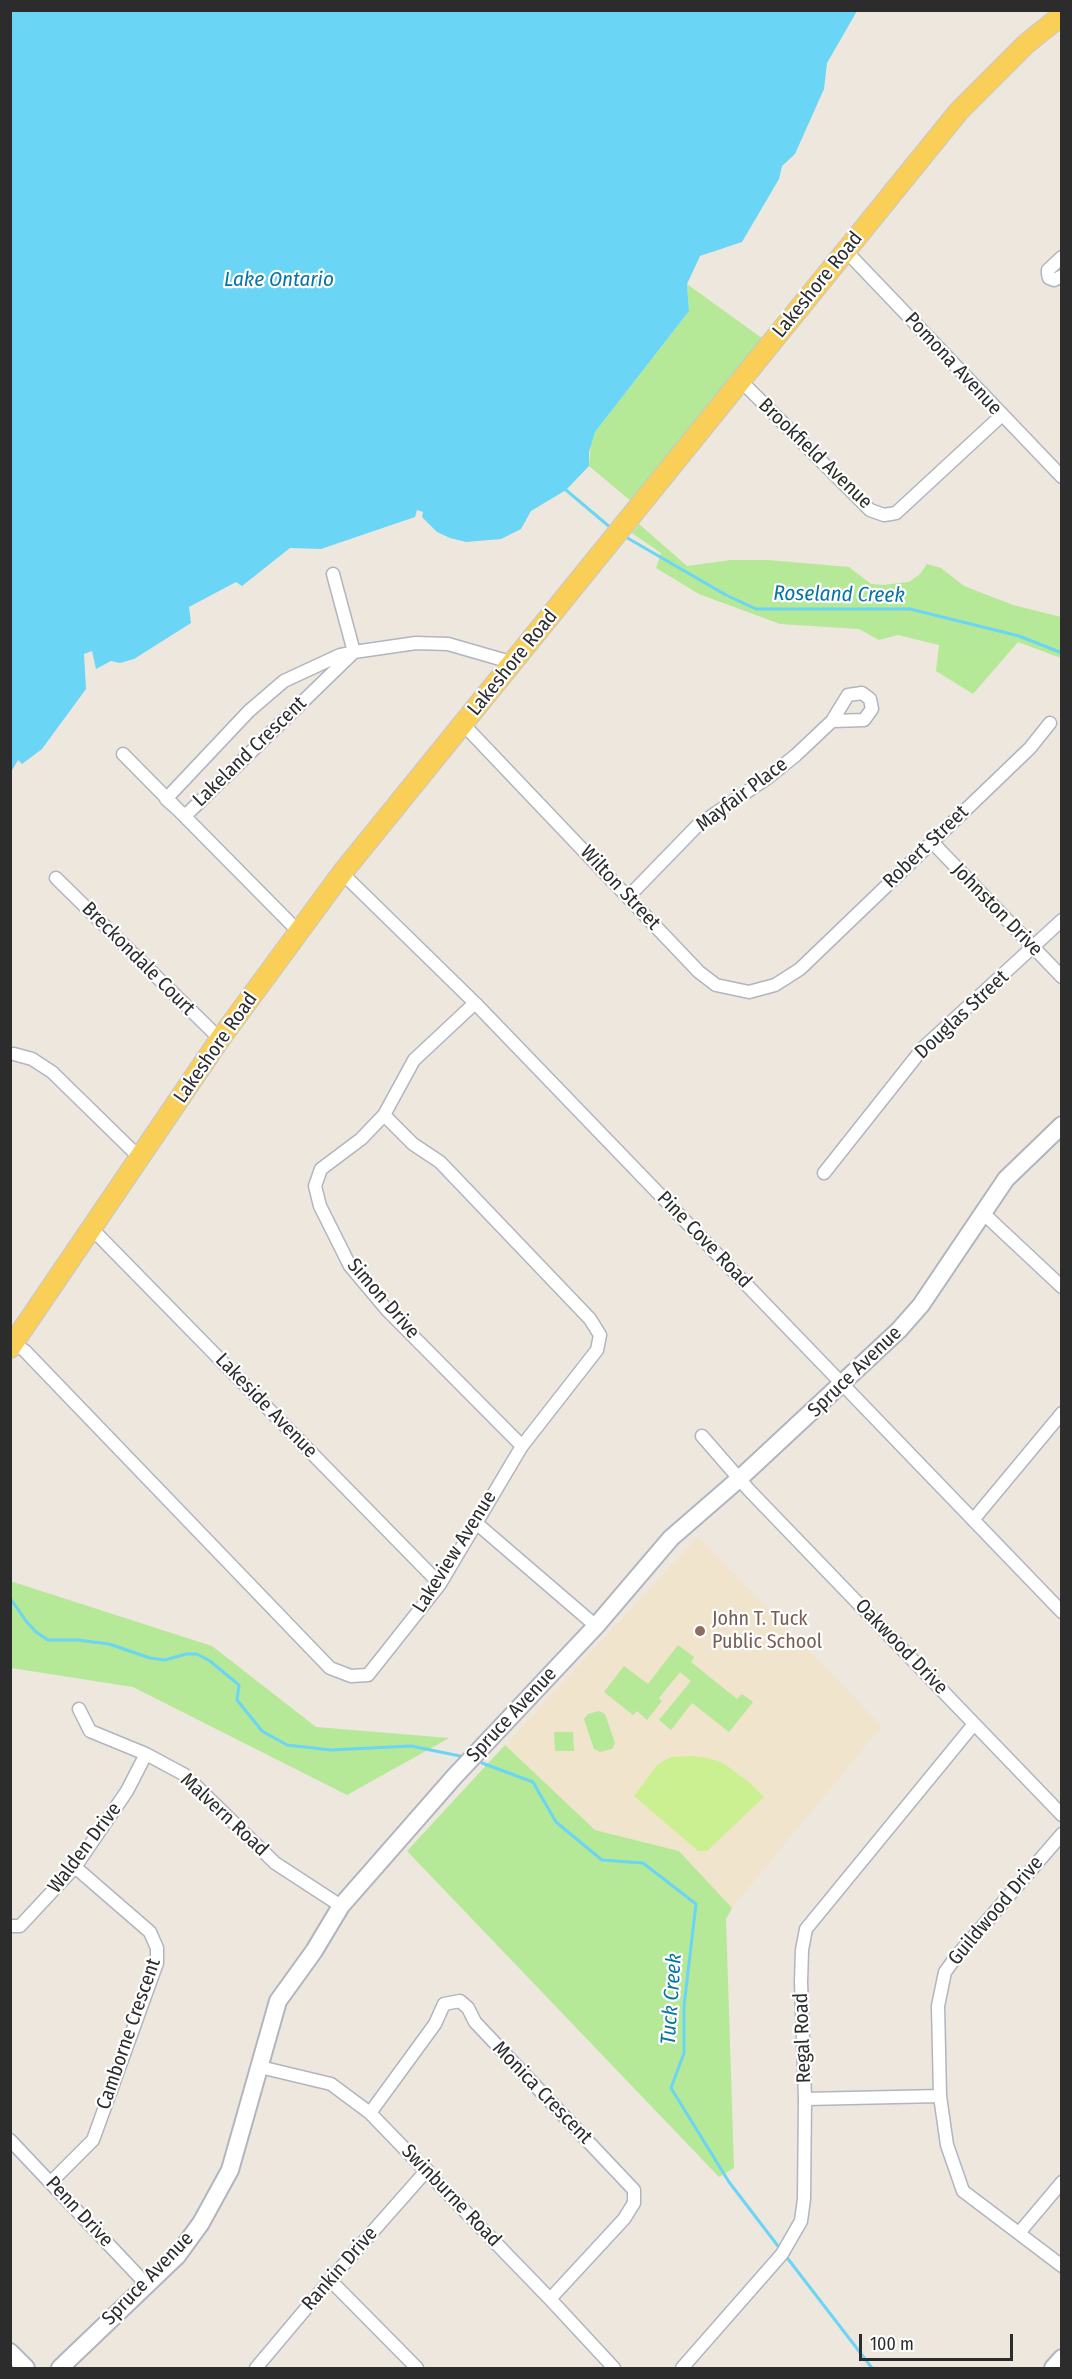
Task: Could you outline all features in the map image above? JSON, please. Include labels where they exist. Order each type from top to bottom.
[{"type":"main road","name":"Lakeshore Road","points":[[12,1345],[220,1039],[342,873],[959,111],[1026,44],[1062,15]]},
{"type":"street","name":"Pomona Avenue","points":[[845,250],[1062,477]]},
{"type":"street","points":[[1062,256],[1048,270],[1049,278],[1054,280],[1062,276]]},
{"type":"street","name":"Brookfield Avenue","points":[[740,380],[870,510],[884,515],[896,513],[1002,415]]},
{"type":"street","points":[[333,574],[354,652]]},
{"type":"street","name":"Lakeland Crescent","points":[[354,652],[184,816],[166,799],[249,711],[284,681],[340,655],[354,652],[416,643],[448,644],[514,663]]},
{"type":"street","name":"Mayfair Place","points":[[629,896],[697,826],[770,776],[832,721]]},
{"type":"street","name":"Robert Street","points":[[800,969],[1030,748],[1050,723]]},
{"type":"street","name":"Wilton Street","points":[[463,724],[699,972],[716,985],[749,992],[775,985],[800,969]]},
{"type":"street","points":[[123,753],[298,932]]},
{"type":"street","name":"Johnston Drive","points":[[932,842],[1062,978]]},
{"type":"street","name":"Pine Cove Road","points":[[342,873],[475,1003],[1062,1612]]},
{"type":"street","name":"Breckondale Court","points":[[56,878],[220,1039]]},
{"type":"street","name":"Douglas Street","points":[[824,1173],[923,1048],[1062,920]]},
{"type":"street","name":"Simon Drive","points":[[475,1003],[414,1060],[384,1115],[361,1139],[321,1169],[315,1186],[320,1206],[350,1266],[387,1310],[522,1446]]},
{"type":"street","points":[[14,1054],[32,1059],[52,1072],[140,1158]]},
{"type":"street","name":"Lakeview Avenue","points":[[12,1345],[25,1351],[330,1668],[351,1676],[368,1675],[440,1584],[522,1446],[597,1350],[600,1335],[590,1319],[440,1162],[412,1144],[384,1115]]},
{"type":"street","name":"Spruce Avenue","points":[[60,2368],[177,2256],[201,2223],[230,2170],[278,2001],[314,1951],[341,1906],[454,1777],[596,1626],[671,1538],[740,1479],[843,1385],[899,1330],[921,1305],[1006,1179],[1062,1125]]},
{"type":"street","points":[[984,1214],[1062,1287]]},
{"type":"street","name":"Lakeside Avenue","points":[[90,1230],[99,1236],[440,1584]]},
{"type":"street","points":[[973,1520],[1062,1413]]},
{"type":"street","name":"Oakwood Drive","points":[[702,1436],[740,1479],[1062,1815]]},
{"type":"street","points":[[475,1522],[596,1626]]},
{"type":"street","name":"Malvern Road","points":[[79,1710],[90,1731],[146,1754],[185,1775],[275,1863],[341,1906]]},
{"type":"street","name":"Regal Road","points":[[682,2368],[776,2261],[801,2221],[804,2199],[805,2099],[801,1983],[802,1950],[806,1929],[974,1724]]},
{"type":"street","name":"Walden Drive","points":[[10,1926],[20,1926],[75,1867],[128,1791],[146,1754]]},
{"type":"street","name":"Guildwood Drive","points":[[1062,1834],[945,1972],[938,2006],[940,2096],[947,2145],[963,2191],[1062,2266]]},
{"type":"street","name":"Camborne Crescent","points":[[51,2182],[93,2140],[157,1963],[157,1948],[150,1932],[75,1867]]},
{"type":"street","name":"Monica Crescent","points":[[370,2113],[435,2025],[439,2010],[444,2004],[460,2001],[468,2008],[475,2022],[634,2190],[633,2203],[624,2219],[550,2299]]},
{"type":"street","name":"Swinburne Road","points":[[260,2067],[331,2084],[370,2113],[614,2368]]},
{"type":"street","points":[[805,2099],[940,2096]]},
{"type":"street","name":"Penn Drive","points":[[10,2140],[147,2285]]},
{"type":"street","name":"Rankin Drive","points":[[256,2368],[427,2170]]},
{"type":"street","points":[[1019,2233],[1062,2182]]},
{"type":"street","points":[[330,2280],[417,2368]]},
{"type":"street","points":[[10,2352],[26,2368]]},
{"type":"street","points":[[1053,2368],[1062,2358]]},
{"type":"shaded area","name":"John T. Tuck Public School","points":[[698,1537],[882,1726],[732,1908],[679,1851],[595,1830],[505,1745]]},
{"type":"green space","points":[[687,284],[763,339],[632,502],[589,466],[591,443],[595,432],[689,311]]},
{"type":"green space","points":[[639,524],[687,566],[731,560],[768,560],[849,567],[871,584],[883,585],[909,582],[920,574],[927,564],[941,568],[964,586],[1013,605],[1061,617],[1061,658],[1018,642],[973,694],[936,671],[939,645],[898,635],[879,640],[859,629],[780,624],[699,594],[656,568],[661,553],[632,533]]},
{"type":"green space","points":[[10,1581],[212,1646],[316,1727],[449,1738],[347,1795],[133,1687],[11,1668]]},
{"type":"green space","points":[[678,1645],[694,1657],[691,1662],[737,1699],[742,1694],[753,1702],[729,1732],[692,1703],[671,1730],[659,1720],[691,1681],[680,1672],[659,1698],[662,1701],[647,1720],[637,1711],[633,1715],[604,1692],[624,1666],[648,1684]]},
{"type":"green space","points":[[599,1711],[605,1714],[615,1743],[612,1749],[600,1752],[594,1749],[584,1719],[588,1714]]},
{"type":"green space","points":[[554,1732],[573,1732],[574,1751],[555,1751]]},
{"type":"green space","points":[[505,1745],[595,1830],[679,1851],[732,1908],[726,1919],[734,2168],[719,2177],[407,1851]]},
{"type":"green space","points":[[691,1756],[723,1763],[749,1782],[764,1797],[707,1851],[698,1851],[634,1796],[657,1765],[671,1757]]},
{"type":"water","name":"Lake Ontario","points":[[11,10],[857,11],[827,63],[824,89],[795,154],[782,166],[779,179],[742,242],[700,256],[687,284],[689,311],[595,432],[589,452],[589,466],[566,490],[531,511],[521,529],[501,539],[466,542],[450,538],[437,532],[422,517],[423,512],[417,510],[415,517],[321,549],[290,548],[242,586],[236,582],[189,607],[191,623],[134,659],[120,663],[111,661],[96,669],[92,651],[84,654],[86,689],[42,749],[22,764],[18,760],[11,772]]},
{"type":"waterway","points":[[566,490],[611,528]]},
{"type":"waterway","name":"Roseland Creek","points":[[624,536],[726,595],[756,609],[910,609],[1019,636],[1062,653]]},
{"type":"waterway","name":"Tuck Creek","points":[[10,1598],[26,1621],[48,1640],[78,1640],[109,1644],[150,1658],[165,1660],[186,1654],[197,1654],[210,1661],[239,1685],[237,1700],[262,1731],[287,1745],[331,1750],[411,1746],[460,1756]]},
{"type":"waterway","name":"Tuck Creek","points":[[482,1763],[533,1782],[556,1822],[602,1860],[643,1863],[696,1904],[684,2006],[684,2053],[671,2088],[729,2182],[781,2250]]},
{"type":"waterway","name":"Tuck Creek","points":[[785,2255],[872,2368]]},
{"type":"place","name":"John T. Tuck Public School","points":[[700,1631]]}]
